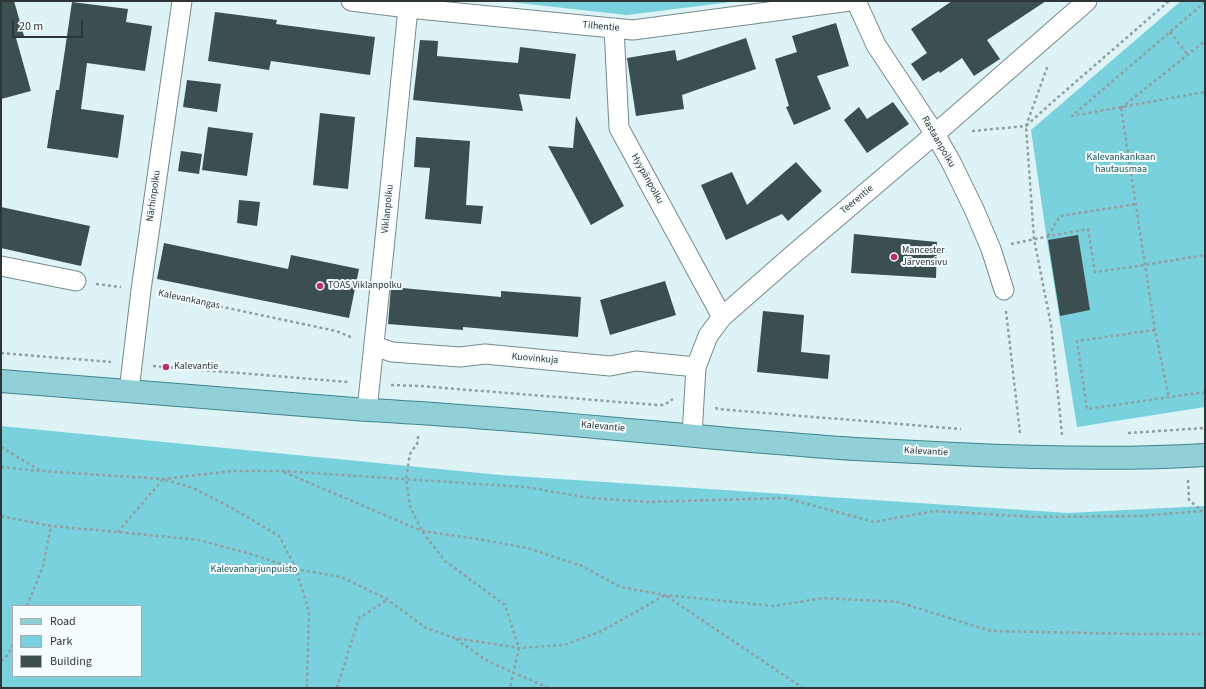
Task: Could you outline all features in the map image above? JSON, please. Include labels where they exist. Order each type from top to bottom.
[{"type":"main road","name":"Kalevantie","points":[[1,381],[367,410],[419,412],[856,449],[1007,456],[1102,458],[1205,455]]},
{"type":"street","name":"Närhinpolku","points":[[129,391],[141,290],[182,1]]},
{"type":"street","name":"Tilhentie","points":[[351,1],[633,30],[850,1]]},
{"type":"street","name":"Rastaanpolku","points":[[856,1],[876,45],[936,134],[974,210],[991,249],[1004,290]]},
{"type":"street","name":"Teerentie","points":[[692,435],[696,367],[708,336],[722,317],[936,134],[1087,1]]},
{"type":"street","name":"Viklanpolku","points":[[367,410],[408,8]]},
{"type":"street","name":"Hyypänpolku","points":[[614,28],[619,128],[722,317]]},
{"type":"street","points":[[1,266],[76,281]]},
{"type":"street","name":"Kuovinkuja","points":[[374,346],[392,352],[460,358],[485,354],[610,366],[636,361],[696,367]]},
{"type":"path","points":[[936,134],[1026,126],[1169,1]]},
{"type":"path","points":[[1205,2],[1072,116],[1205,92]]},
{"type":"path","points":[[1170,32],[1188,55]]},
{"type":"path","points":[[1121,108],[1205,41]]},
{"type":"path","points":[[1049,63],[1026,126],[1034,239],[1051,325],[1062,435],[1056,435]]},
{"type":"path","points":[[1121,108],[1155,330],[1169,398]]},
{"type":"path","points":[[1047,236],[1060,216],[1136,204]]},
{"type":"path","points":[[991,249],[1047,236],[1088,229],[1095,272],[1205,255]]},
{"type":"path","name":"Kalevankangas","points":[[76,281],[141,290],[336,331],[374,346]]},
{"type":"path","points":[[1004,290],[1020,434],[1013,433]]},
{"type":"path","points":[[1155,330],[1077,341],[1087,409],[1205,392]]},
{"type":"path","points":[[694,400],[710,401],[717,408],[965,429]]},
{"type":"path","points":[[1121,433],[1205,428]]},
{"type":"path","points":[[418,442],[410,454],[406,478],[410,506],[422,531],[445,561],[505,605],[519,648],[510,688]]},
{"type":"path","points":[[1,447],[42,471]]},
{"type":"path","points":[[1,467],[163,479],[233,471],[282,471],[525,487],[590,498],[648,502],[785,498],[874,522],[935,511],[1033,517],[1138,516],[1205,512]]},
{"type":"path","points":[[282,471],[422,531],[527,548],[582,566],[620,587],[665,595],[774,606],[823,598],[898,602],[991,631],[1205,634]]},
{"type":"path","points":[[118,532],[163,479]]},
{"type":"path","points":[[163,479],[193,488],[232,508],[278,536],[296,569],[309,612],[307,688]]},
{"type":"path","points":[[1,516],[51,526],[200,540],[254,555],[296,569],[341,577],[387,600],[426,628],[455,638],[519,648],[564,645],[602,631],[665,595]]},
{"type":"path","points":[[27,605],[43,566],[51,526]]},
{"type":"path","points":[[665,595],[803,688]]},
{"type":"path","points":[[337,688],[359,618],[387,600]]},
{"type":"path","points":[[455,638],[489,662],[549,688]]},
{"type":"path","points":[[1,661],[8,655],[12,645]]},
{"type":"green space","points":[[501,1],[739,1],[627,15]]},
{"type":"green space","name":"Kalevankankaan hautausmaa","points":[[1181,1],[1205,1],[1205,407],[1077,427],[1031,130]]},
{"type":"green space","name":"Kalevanharjunpuisto","points":[[1,426],[500,475],[1068,513],[1205,506],[1205,688],[1,688]]},
{"type":"building","points":[[1,1],[14,1],[24,36],[16,38],[31,91],[1,99]]},
{"type":"building","points":[[952,1],[1046,1],[987,40],[1000,59],[974,76],[962,58],[940,73],[939,71],[923,81],[911,64],[927,53],[911,29]]},
{"type":"building","points":[[72,2],[128,9],[126,22],[152,26],[145,71],[87,63],[81,109],[124,115],[118,158],[47,148],[56,90],[59,90]]},
{"type":"building","points":[[215,12],[277,20],[276,24],[375,37],[370,75],[271,61],[269,70],[208,61]]},
{"type":"building","points":[[836,23],[849,66],[817,76],[831,109],[794,125],[786,107],[789,106],[775,59],[797,52],[792,36]]},
{"type":"building","points":[[746,38],[756,69],[682,95],[684,109],[636,116],[627,58],[675,50],[677,61]]},
{"type":"building","points":[[420,40],[438,41],[437,56],[518,63],[520,47],[576,54],[570,99],[519,94],[523,111],[413,100]]},
{"type":"building","points":[[187,80],[221,84],[217,112],[183,107]]},
{"type":"building","points":[[893,102],[909,124],[867,153],[844,120],[859,107],[867,119]]},
{"type":"building","points":[[320,113],[355,117],[348,189],[313,185]]},
{"type":"building","points":[[576,116],[624,206],[591,225],[548,146],[573,148]]},
{"type":"building","points":[[208,127],[253,133],[247,176],[202,170]]},
{"type":"building","points":[[416,137],[470,141],[466,205],[483,206],[481,224],[425,219],[430,168],[414,167]]},
{"type":"building","points":[[181,151],[202,154],[199,174],[178,171]]},
{"type":"building","points":[[796,162],[822,191],[788,221],[782,214],[726,240],[701,185],[732,172],[747,205]]},
{"type":"building","points":[[239,200],[260,202],[257,226],[237,223]]},
{"type":"building","points":[[1,207],[90,226],[81,266],[1,248]]},
{"type":"building","name":"Mancester Järvensivu","points":[[854,234],[937,242],[936,278],[851,273]]},
{"type":"building","points":[[1078,235],[1090,310],[1060,316],[1048,240]]},
{"type":"building","points":[[164,243],[288,269],[291,255],[359,269],[349,318],[157,279]]},
{"type":"building","points":[[665,281],[676,315],[610,335],[600,300]]},
{"type":"building","points":[[391,287],[501,297],[501,291],[581,297],[578,337],[463,327],[463,330],[388,324]]},
{"type":"building","points":[[763,311],[804,315],[801,352],[830,355],[828,379],[757,372]]},
{"type":"place","name":"Mancester Järvensivu","points":[[894,257]]},
{"type":"place","name":"TOAS Viklanpolku","points":[[320,286]]},
{"type":"place","name":"Kalevantie","points":[[166,367]]}]
